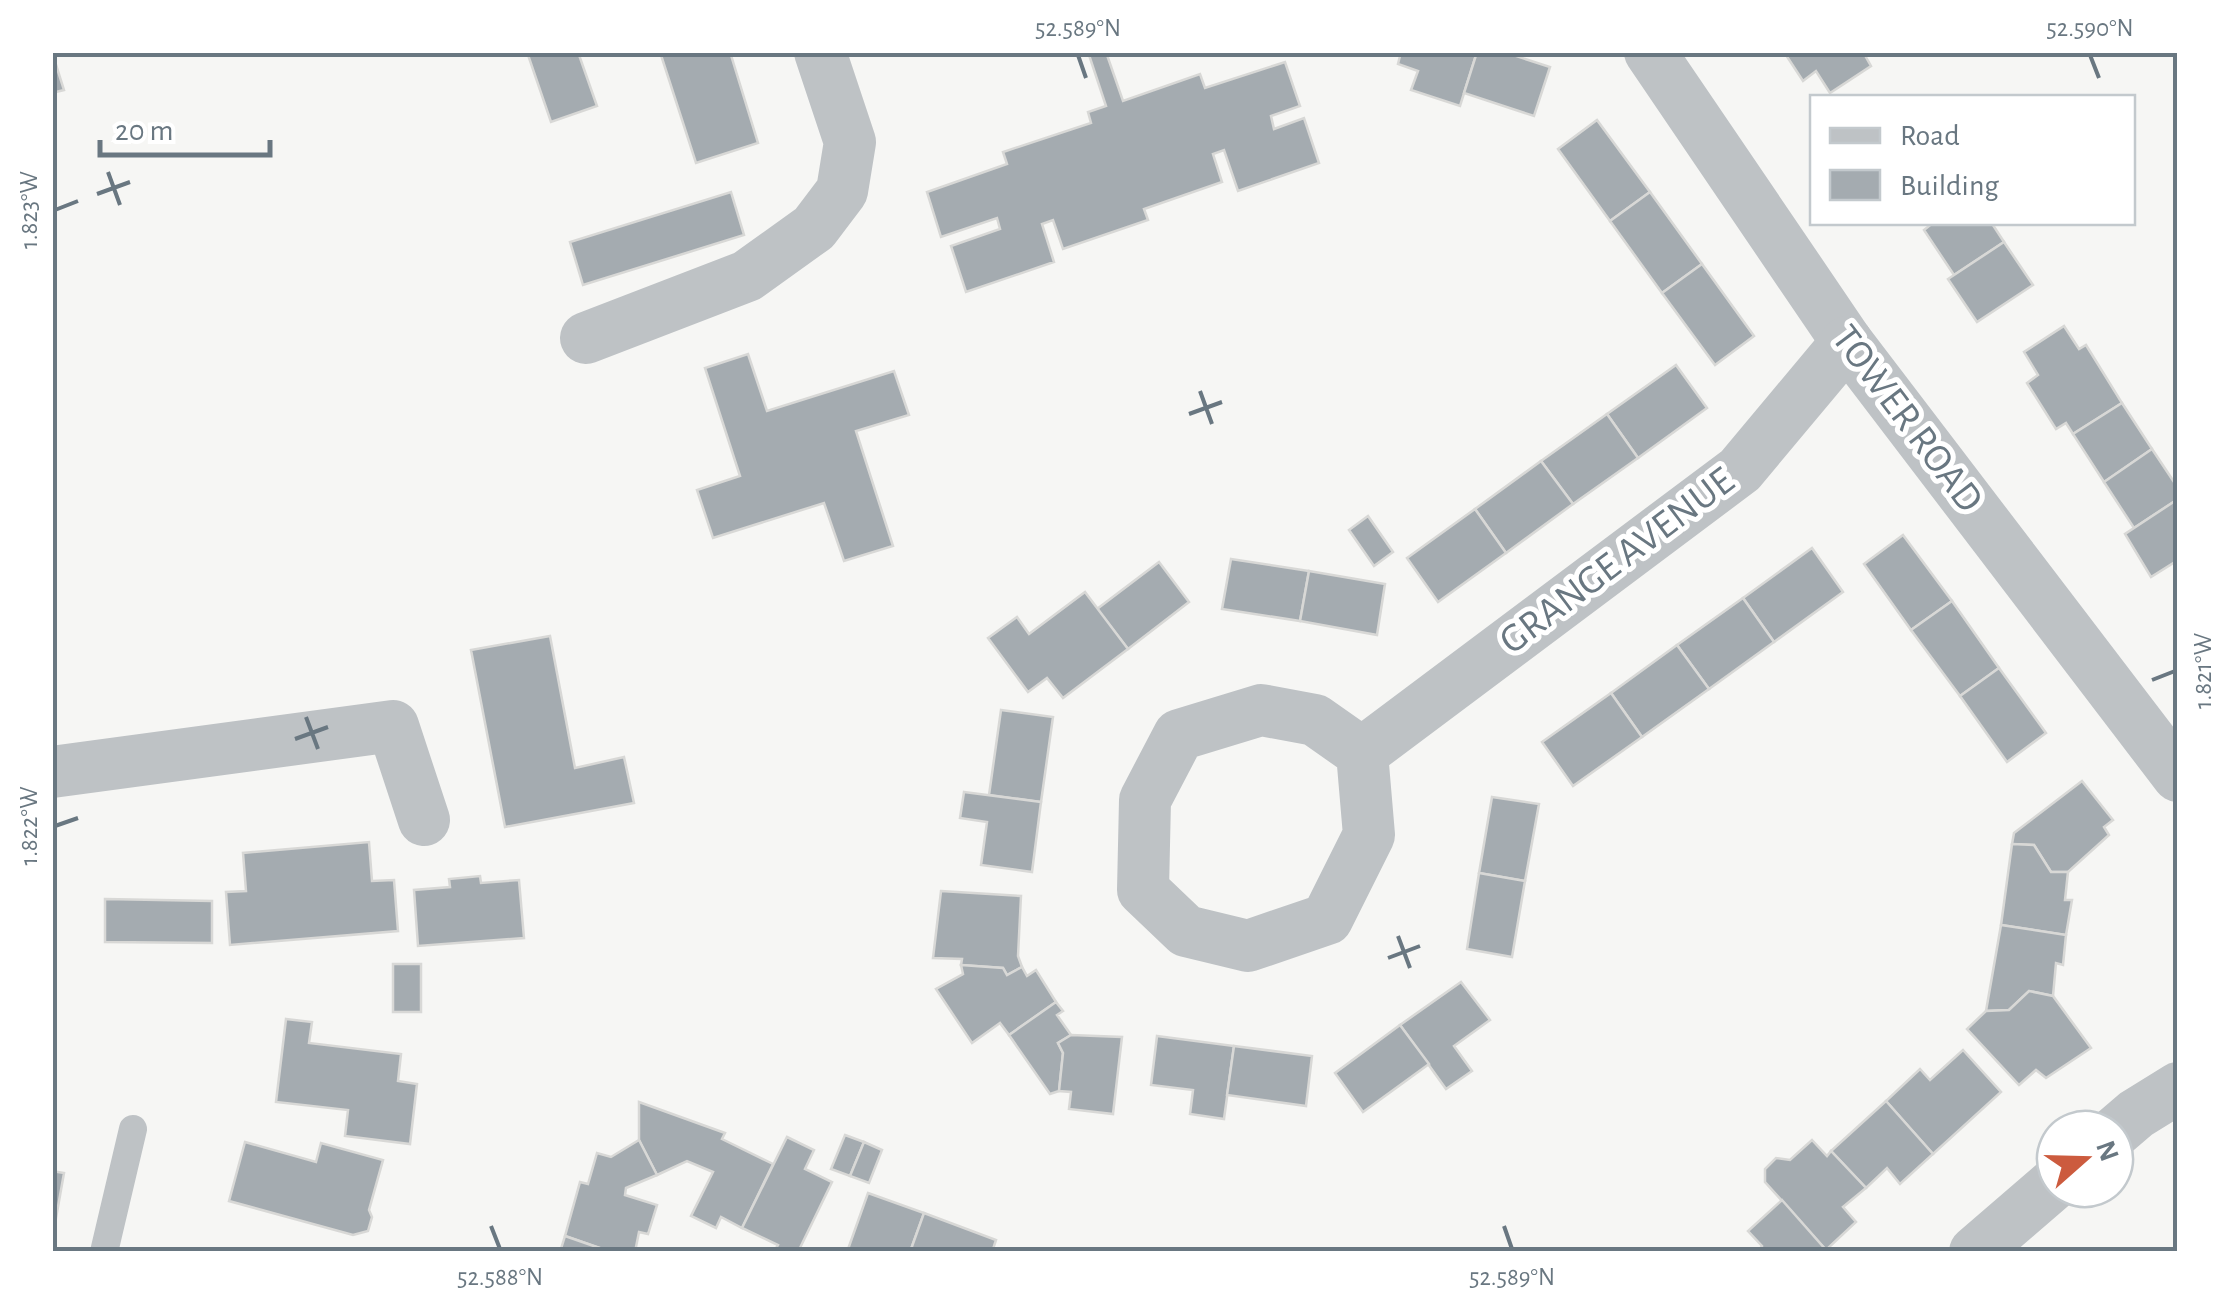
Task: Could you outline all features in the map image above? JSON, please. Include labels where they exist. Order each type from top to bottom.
[{"type":"street","points":[[586,338],[747,276],[814,228],[842,191],[850,142],[820,52]]},
{"type":"street","name":"TOWER ROAD","points":[[1650,52],[1847,342],[2178,776]]},
{"type":"street","name":"GRANGE AVENUE","points":[[1362,753],[1740,470],[1847,342]]},
{"type":"street","points":[[1261,710],[1314,720],[1362,753],[1370,834],[1328,920],[1248,946],[1186,931],[1144,890],[1145,800],[1179,735],[1261,710]]},
{"type":"street","points":[[52,772],[393,726],[424,820]]},
{"type":"street","points":[[2135,1115],[2178,1088]]},
{"type":"street","points":[[1975,1252],[2035,1200]]},
{"type":"lane","points":[[104,1252],[133,1129]]},
{"type":"building","points":[[52,52],[64,90],[52,93]]},
{"type":"building","points":[[527,52],[578,52],[597,106],[551,122]]},
{"type":"building","points":[[660,52],[730,52],[758,143],[696,163]]},
{"type":"building","points":[[1088,52],[1106,52],[1123,101],[1200,74],[1205,88],[1285,62],[1300,106],[1271,116],[1274,129],[1304,118],[1319,163],[1238,191],[1224,150],[1213,154],[1222,182],[1144,209],[1148,220],[1063,249],[1053,220],[1042,224],[1054,262],[966,292],[951,246],[1000,229],[997,218],[941,237],[927,192],[1007,164],[1003,152],[1091,123],[1088,112],[1106,106]]},
{"type":"building","points":[[1401,52],[1477,52],[1460,106],[1411,90],[1418,71],[1398,64]]},
{"type":"building","points":[[1477,52],[1517,52],[1516,56],[1550,67],[1534,116],[1464,93]]},
{"type":"building","points":[[1784,52],[1863,52],[1871,66],[1830,93],[1816,71],[1803,81]]},
{"type":"building","points":[[1597,120],[1650,192],[1610,221],[1558,149]]},
{"type":"building","points":[[731,192],[744,235],[583,285],[570,242]]},
{"type":"building","points":[[1650,192],[1702,264],[1662,293],[1610,221]]},
{"type":"building","points":[[1930,225],[1993,225],[2004,242],[1954,275],[1924,230]]},
{"type":"building","points":[[2004,242],[2033,285],[1977,322],[1948,279]]},
{"type":"building","points":[[1702,264],[1754,336],[1715,365],[1662,293]]},
{"type":"building","points":[[2064,326],[2079,349],[2086,345],[2122,403],[2073,434],[2066,423],[2056,429],[2027,383],[2038,375],[2024,352]]},
{"type":"building","points":[[748,354],[767,411],[894,371],[909,415],[856,431],[893,546],[844,561],[824,503],[713,538],[697,490],[740,476],[705,368]]},
{"type":"building","points":[[1676,365],[1707,408],[1638,458],[1607,414]]},
{"type":"building","points":[[2122,403],[2152,449],[2104,482],[2073,434]]},
{"type":"building","points":[[1607,414],[1638,458],[1573,504],[1541,461]]},
{"type":"building","points":[[2152,449],[2178,488],[2178,499],[2134,528],[2104,482]]},
{"type":"building","points":[[1541,461],[1573,504],[1506,553],[1475,509]]},
{"type":"building","points":[[2178,499],[2178,560],[2151,577],[2125,534]]},
{"type":"building","points":[[1475,509],[1506,553],[1438,602],[1407,558]]},
{"type":"building","points":[[1368,516],[1393,552],[1374,566],[1349,530]]},
{"type":"building","points":[[1903,535],[1952,601],[1911,630],[1864,564]]},
{"type":"building","points":[[1812,548],[1843,592],[1774,642],[1743,598]]},
{"type":"building","points":[[1231,559],[1309,571],[1300,621],[1222,609]]},
{"type":"building","points":[[1159,562],[1189,602],[1128,649],[1097,609]]},
{"type":"building","points":[[1309,571],[1385,584],[1377,635],[1300,621]]},
{"type":"building","points":[[1085,592],[1128,649],[1063,698],[1047,678],[1028,692],[988,638],[1017,617],[1029,634]]},
{"type":"building","points":[[1743,598],[1774,642],[1709,689],[1677,645]]},
{"type":"building","points":[[1952,601],[1999,668],[1960,696],[1911,630]]},
{"type":"building","points":[[550,636],[575,768],[624,757],[634,803],[505,827],[471,650]]},
{"type":"building","points":[[1677,645],[1709,689],[1642,737],[1611,693]]},
{"type":"building","points":[[1999,668],[2046,733],[2007,762],[1960,696]]},
{"type":"building","points":[[1611,693],[1642,737],[1573,786],[1542,742]]},
{"type":"building","points":[[1001,710],[1053,717],[1041,802],[989,795]]},
{"type":"building","points":[[2082,781],[2113,820],[2104,827],[2109,835],[2068,872],[2051,872],[2034,845],[2012,844],[2014,833]]},
{"type":"building","points":[[964,792],[1041,802],[1032,872],[981,865],[987,822],[960,818]]},
{"type":"building","points":[[1492,797],[1539,804],[1525,881],[1479,873]]},
{"type":"building","points":[[369,842],[372,881],[394,880],[398,931],[230,945],[226,892],[246,891],[243,853]]},
{"type":"building","points":[[2012,844],[2034,845],[2051,872],[2068,872],[2065,900],[2072,900],[2066,935],[2001,925]]},
{"type":"building","points":[[1479,873],[1525,881],[1512,957],[1467,949]]},
{"type":"building","points":[[480,876],[481,883],[519,880],[524,938],[418,946],[414,890],[450,887],[449,879]]},
{"type":"building","points":[[941,891],[1021,896],[1018,956],[1022,967],[1007,975],[1003,968],[961,965],[962,959],[933,958]]},
{"type":"building","points":[[105,899],[212,901],[212,943],[105,942]]},
{"type":"building","points":[[2001,925],[2066,935],[2063,965],[2056,963],[2053,996],[2029,991],[2009,1010],[1986,1011]]},
{"type":"building","points":[[393,964],[421,964],[421,1012],[393,1012]]},
{"type":"building","points":[[961,965],[1003,968],[1007,975],[1022,967],[1027,976],[1036,970],[1056,1002],[1009,1035],[1000,1023],[972,1043],[936,989],[963,974]]},
{"type":"building","points":[[1461,982],[1490,1020],[1454,1046],[1472,1071],[1446,1089],[1400,1025]]},
{"type":"building","points":[[2029,991],[2053,996],[2091,1048],[2046,1078],[2036,1070],[2019,1085],[1967,1029],[1986,1011],[2009,1010]]},
{"type":"building","points":[[1056,1002],[1063,1011],[1057,1015],[1071,1035],[1058,1043],[1063,1053],[1059,1091],[1050,1094],[1009,1035]]},
{"type":"building","points":[[286,1019],[312,1022],[309,1043],[401,1054],[398,1081],[417,1084],[410,1144],[345,1136],[348,1110],[276,1102]]},
{"type":"building","points":[[1400,1025],[1429,1064],[1363,1112],[1335,1073]]},
{"type":"building","points":[[1071,1035],[1122,1037],[1113,1114],[1069,1109],[1071,1092],[1059,1091],[1063,1053],[1058,1043]]},
{"type":"building","points":[[1157,1036],[1234,1046],[1224,1119],[1190,1114],[1193,1090],[1151,1085]]},
{"type":"building","points":[[1234,1046],[1312,1056],[1306,1106],[1227,1095]]},
{"type":"building","points":[[1963,1050],[2001,1092],[1933,1154],[1886,1101],[1920,1069],[1930,1080]]},
{"type":"building","points":[[1886,1101],[1933,1154],[1900,1184],[1887,1168],[1866,1188],[1831,1151]]},
{"type":"building","points":[[639,1102],[725,1133],[722,1139],[773,1164],[742,1228],[721,1217],[716,1228],[691,1216],[713,1172],[687,1161],[657,1175],[639,1140]]},
{"type":"building","points":[[845,1135],[864,1142],[850,1176],[831,1169]]},
{"type":"building","points":[[787,1137],[814,1150],[805,1169],[832,1182],[798,1252],[779,1252],[775,1250],[778,1245],[742,1228]]},
{"type":"building","points":[[639,1140],[657,1175],[626,1188],[625,1195],[657,1205],[648,1234],[639,1232],[635,1252],[611,1252],[565,1236],[580,1182],[588,1184],[597,1153],[611,1157]]},
{"type":"building","points":[[1812,1140],[1827,1156],[1831,1151],[1866,1188],[1843,1207],[1856,1222],[1826,1250],[1765,1182],[1765,1169],[1776,1158],[1790,1160]]},
{"type":"building","points":[[245,1142],[316,1162],[321,1143],[383,1160],[369,1210],[372,1217],[368,1231],[353,1235],[229,1201]]},
{"type":"building","points":[[864,1142],[882,1150],[869,1183],[850,1176]]},
{"type":"building","points":[[52,1171],[64,1173],[53,1235],[52,1235]]},
{"type":"building","points":[[868,1193],[924,1213],[910,1252],[847,1252]]},
{"type":"building","points":[[1782,1200],[1824,1252],[1757,1252],[1762,1246],[1748,1231]]},
{"type":"building","points":[[924,1213],[996,1240],[993,1249],[999,1252],[910,1252]]},
{"type":"building","points":[[565,1236],[611,1252],[560,1252]]}]
